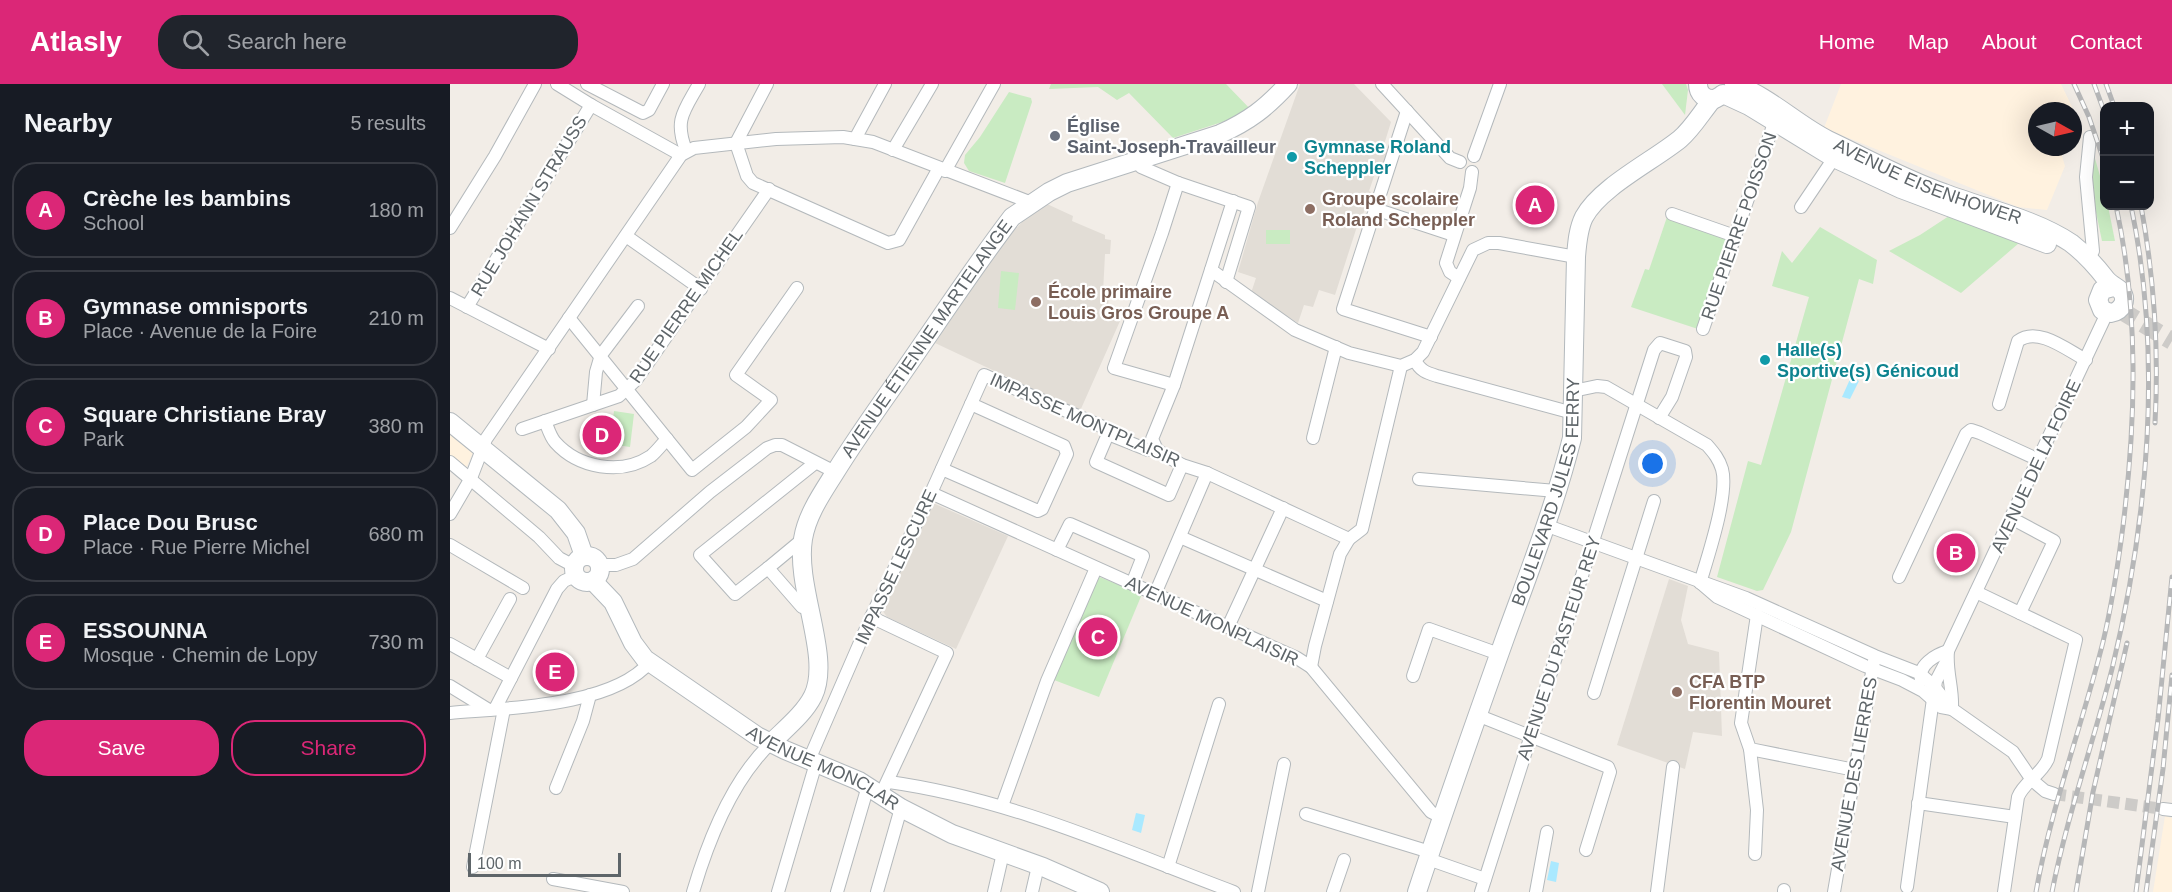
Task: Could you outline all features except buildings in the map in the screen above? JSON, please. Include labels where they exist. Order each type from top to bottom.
[{"type":"street","points":[[450,228],[501,146],[535,84]]},
{"type":"street","points":[[557,84],[591,105],[683,153]]},
{"type":"street","points":[[587,84],[643,113],[649,110],[663,84]]},
{"type":"street","points":[[683,153],[680,125],[683,113],[699,84]]},
{"type":"street","points":[[767,84],[736,143],[747,176],[753,183],[888,243],[899,240],[994,84]]},
{"type":"street","points":[[855,139],[885,84]]},
{"type":"street","points":[[893,150],[932,84]]},
{"type":"street","name":"AVENUE ÉTIENNE MARTELANGE","points":[[771,743],[804,709],[818,684],[819,665],[802,574],[803,539],[812,511],[835,472],[1012,217],[1067,183],[1220,134],[1248,121],[1275,98],[1287,84]]},
{"type":"street","points":[[1382,84],[1450,158],[1460,162],[1463,170],[1472,172]]},
{"type":"street","points":[[1459,278],[1450,272],[1446,263],[1470,188],[1472,172],[1478,163],[1474,156],[1500,84]]},
{"type":"street","name":"AVENUE EISENHOWER","points":[[1715,89],[1834,158],[1900,189],[2059,249],[2106,290]]},
{"type":"street","name":"AVENUE EISENHOWER","points":[[1715,89],[1765,99],[1825,138],[1942,193],[2015,216],[2044,229],[2072,244],[2088,259],[2106,290]]},
{"type":"street","name":"BOULEVARD JULES FERRY","points":[[1417,892],[1441,817],[1545,525],[1572,438],[1576,257],[1580,228],[1589,210],[1613,187],[1682,138],[1715,89]]},
{"type":"street","name":"RUE JOHANN STRAUSS","points":[[467,307],[591,105]]},
{"type":"street","points":[[1407,111],[1343,309],[1431,337]]},
{"type":"street","name":"RUE PIERRE POISSON","points":[[1703,329],[1774,123]]},
{"type":"street","points":[[450,514],[471,478],[482,447],[683,153],[694,148],[805,137],[832,136],[855,139],[873,142],[1032,203]]},
{"type":"street","points":[[2088,259],[2093,251],[2086,177],[2090,137]]},
{"type":"street","points":[[1460,162],[1465,155],[1474,156]]},
{"type":"street","points":[[1801,207],[1834,158]]},
{"type":"street","points":[[1138,160],[1141,167],[1178,183],[1248,207],[1226,282]]},
{"type":"street","points":[[1174,385],[1114,368],[1178,183]]},
{"type":"street","name":"RUE PIERRE MICHEL","points":[[522,429],[619,396],[636,381],[769,189]]},
{"type":"street","points":[[1157,450],[1152,439],[1174,385],[1233,201]]},
{"type":"street","points":[[1375,209],[1454,235]]},
{"type":"street","points":[[1672,214],[1735,236]]},
{"type":"street","points":[[626,236],[701,289]]},
{"type":"street","points":[[1211,270],[1295,330],[1349,353],[1401,366],[1415,360],[1423,352],[1473,250],[1488,243],[1576,257]]},
{"type":"street","points":[[569,318],[692,470],[746,427],[771,400],[736,375],[797,288]]},
{"type":"street","points":[[2106,290],[2121,291],[2124,301],[2120,310],[2107,313]]},
{"type":"street","points":[[450,298],[549,349]]},
{"type":"street","points":[[593,405],[596,372],[601,355],[638,306]]},
{"type":"street","name":"AVENUE DE LA FOIRE","points":[[1906,887],[1934,694],[1939,674],[2107,313]]},
{"type":"street","points":[[1999,404],[2018,341],[2025,336],[2041,337],[2086,360]]},
{"type":"street","name":"AVENUE DU PASTEUR REY","points":[[1480,892],[1654,350],[1660,344],[1685,351],[1686,357],[1672,397],[1659,418]]},
{"type":"street","points":[[1313,438],[1336,347]]},
{"type":"street","points":[[1415,360],[1424,372],[1573,413]]},
{"type":"street","points":[[1311,667],[1340,554],[1349,539],[1362,530],[1401,366]]},
{"type":"street","name":"IMPASSE MONTPLAISIR","points":[[984,375],[1110,430],[1108,434],[1148,450],[1157,450],[1182,465],[1208,473],[1349,539]]},
{"type":"street","name":"IMPASSE LESCURE","points":[[778,892],[812,762],[871,617],[931,493],[984,375]]},
{"type":"street","points":[[1573,391],[1598,386],[1606,387],[1707,446],[1718,457],[1723,471],[1723,487],[1716,527],[1700,583]]},
{"type":"street","points":[[942,469],[1038,511],[1042,509],[1067,454],[1064,446],[971,404]]},
{"type":"street","points":[[545,421],[554,441],[564,450],[587,463],[600,467],[626,466],[640,461],[651,455],[668,439]]},
{"type":"street","name":"AVENUE MONCLAR","points":[[450,422],[558,510],[576,533],[585,569],[613,602],[633,643],[650,662],[740,725],[771,743],[812,762],[879,787],[901,808],[952,834],[1100,892]]},
{"type":"street","points":[[1899,577],[1966,434],[1971,430],[1980,433],[2039,460]]},
{"type":"street","points":[[1108,434],[1096,462],[1169,495],[1182,465]]},
{"type":"street","points":[[473,867],[496,709],[557,589],[564,581],[585,569],[633,559],[710,492],[767,448],[782,445],[835,472]]},
{"type":"street","points":[[450,462],[539,537],[559,558],[585,569]]},
{"type":"street","points":[[803,539],[735,594],[700,555],[815,463]]},
{"type":"street","points":[[1155,594],[1208,473]]},
{"type":"street","points":[[1419,479],[1556,491]]},
{"type":"street","name":"AVENUE MONPLAISIR","points":[[931,493],[1297,658],[1311,667],[1431,812],[1441,817]]},
{"type":"street","points":[[1594,693],[1654,501]]},
{"type":"street","points":[[1228,627],[1282,508]]},
{"type":"street","points":[[2011,518],[2054,541],[2020,613]]},
{"type":"street","points":[[1057,550],[1070,524],[1143,556],[1132,584]]},
{"type":"street","points":[[1545,525],[1746,598],[1874,662],[1923,691],[1934,694]]},
{"type":"street","points":[[1180,537],[1327,601]]},
{"type":"street","points":[[450,545],[523,588]]},
{"type":"street","points":[[1002,806],[1047,681],[1096,567]]},
{"type":"street","points":[[768,568],[802,607],[808,608]]},
{"type":"street","points":[[1700,583],[1717,597],[1757,615],[1874,662],[1919,673],[1941,707],[1952,709],[2013,752],[2032,780],[2045,791],[2054,794]]},
{"type":"street","points":[[1976,592],[2076,640],[2048,759],[2040,773],[2021,789],[2014,817],[2004,892]]},
{"type":"street","points":[[477,659],[510,599]]},
{"type":"street","points":[[1755,854],[1757,810],[1750,749],[1741,723],[1757,615]]},
{"type":"street","points":[[837,892],[879,787],[946,653],[871,617]]},
{"type":"street","points":[[1413,675],[1429,628],[1499,654]]},
{"type":"street","points":[[450,644],[511,678]]},
{"type":"street","points":[[1923,691],[1919,673],[1921,668],[1938,654],[1947,657],[1953,698],[1952,709]]},
{"type":"street","points":[[450,712],[496,709],[581,698],[636,676],[650,662]]},
{"type":"street","name":"AVENUE DES LIERRES","points":[[1834,892],[1874,662]]},
{"type":"street","points":[[450,686],[496,709]]},
{"type":"street","points":[[556,789],[583,721],[590,695]]},
{"type":"street","points":[[1168,867],[1219,704]]},
{"type":"street","points":[[1477,715],[1608,767],[1610,772],[1586,850]]},
{"type":"street","points":[[693,892],[733,794],[752,765],[771,743]]},
{"type":"street","points":[[1750,749],[1855,770]]},
{"type":"street","points":[[1258,892],[1284,764]]},
{"type":"street","points":[[1657,892],[1673,767]]},
{"type":"street","points":[[879,787],[931,788],[1002,806],[1120,847],[1233,892]]},
{"type":"street","points":[[1918,803],[2014,817]]},
{"type":"street","points":[[877,892],[901,808]]},
{"type":"street","points":[[1306,814],[1429,856],[1485,879]]},
{"type":"street","points":[[1536,892],[1547,832]]},
{"type":"street","points":[[994,892],[1003,853]]},
{"type":"street","points":[[1333,892],[1344,860]]},
{"type":"street","points":[[1032,892],[1038,866]]},
{"type":"street","points":[[553,879],[623,892]]},
{"type":"shaded area","name":"Groupe scolaire Roland Scheppler","points":[[1300,84],[1354,84],[1391,122],[1383,148],[1388,150],[1384,163],[1379,162],[1369,191],[1371,192],[1362,217],[1360,217],[1335,295],[1319,290],[1313,307],[1304,305],[1298,323],[1251,293],[1256,278],[1238,272],[1258,202]]},
{"type":"shaded area","points":[[1841,84],[2061,84],[2070,102],[2028,102],[2028,156],[2062,156],[2065,166],[2047,210],[2018,207],[1824,128]]},
{"type":"shaded area","name":"École primaire Louis Gros Groupe A","points":[[1047,204],[1073,216],[1072,221],[1105,235],[1105,239],[1111,240],[1110,254],[1105,254],[1103,293],[1109,293],[1108,310],[1124,312],[1080,411],[935,343],[1005,240],[1026,218]]},
{"type":"shaded area","points":[[450,428],[475,448],[466,468],[450,455]]},
{"type":"shaded area","points":[[933,503],[1008,536],[956,649],[887,617],[882,610]]},
{"type":"shaded area","name":"CFA BTP Florentin Mouret","points":[[1669,579],[1688,586],[1681,620],[1688,644],[1719,652],[1722,736],[1693,732],[1685,769],[1617,745]]},
{"type":"shaded area","points":[[2165,816],[2172,818],[2172,892],[2153,892]]},
{"type":"green space","points":[[1051,84],[1226,84],[1253,112],[1173,138],[1129,93],[1117,100],[1098,87],[1049,89]]},
{"type":"green space","points":[[1662,84],[1686,84],[1688,90],[1685,115]]},
{"type":"green space","points":[[1009,92],[1031,98],[1032,102],[1005,183],[969,171],[964,163],[965,155],[980,137]]},
{"type":"green space","points":[[2092,148],[2100,176],[2100,210],[2109,210],[2115,241],[2102,241],[2092,193]]},
{"type":"green space","points":[[1949,216],[2019,243],[1961,293],[1889,251]]},
{"type":"green space","points":[[1667,217],[1730,239],[1701,330],[1631,307],[1645,269],[1649,270]]},
{"type":"green space","points":[[1820,227],[1877,260],[1873,284],[1859,279],[1791,532],[1763,590],[1757,591],[1717,577],[1748,461],[1761,465],[1809,297],[1772,286],[1782,251],[1792,263]]},
{"type":"green space","points":[[1266,230],[1290,230],[1290,244],[1266,244]]},
{"type":"green space","points":[[1001,271],[1019,273],[1015,310],[998,308]]},
{"type":"green space","points":[[614,411],[634,414],[630,447],[610,444]]},
{"type":"green space","points":[[1097,576],[1142,594],[1099,697],[1054,680]]},
{"type":"water","points":[[1851,377],[1859,381],[1850,399],[1842,397]]},
{"type":"water","points":[[1136,813],[1145,815],[1141,833],[1132,830]]},
{"type":"water","points":[[1551,861],[1559,863],[1556,882],[1547,880]]},
{"type":"tunnel","points":[[2120,310],[2172,341]]},
{"type":"tunnel","points":[[2054,794],[2163,809]]},
{"type":"railway","points":[[2074,84],[2089,117],[2102,156]]},
{"type":"railway","points":[[2094,84],[2101,102]]},
{"type":"railway","points":[[2106,84],[2113,102]]},
{"type":"railway","points":[[2036,892],[2058,798],[2103,642],[2123,526],[2131,446],[2133,366],[2129,285],[2117,210]]},
{"type":"railway","points":[[2052,892],[2065,836],[2112,669],[2135,555],[2142,497],[2149,380],[2147,321],[2141,263],[2132,210]]},
{"type":"railway","points":[[2142,210],[2154,314],[2155,423]]},
{"type":"railway","points":[[2136,892],[2158,719],[2172,577]]},
{"type":"railway","points":[[2076,892],[2093,792],[2127,643]]},
{"type":"railway","points":[[2146,892],[2163,769],[2172,675]]},
{"type":"place","name":"Église Saint-Joseph-Travailleur","points":[[1055,136]]},
{"type":"place","name":"Gymnase Roland Scheppler","points":[[1292,157]]},
{"type":"place","name":"Crèche les bambins","points":[[1535,205]]},
{"type":"place","name":"Groupe scolaire Roland Scheppler","points":[[1310,209]]},
{"type":"place","name":"École primaire Louis Gros Groupe A","points":[[1036,302]]},
{"type":"place","name":"Halle(s) Sportive(s) Génicoud","points":[[1765,360]]},
{"type":"place","name":"Place Dou Brusc","points":[[602,435]]},
{"type":"place","name":"Gymnase omnisports","points":[[1956,553]]},
{"type":"place","name":"Square Christiane Bray","points":[[1098,637]]},
{"type":"place","name":"ESSOUNNA","points":[[555,672]]},
{"type":"place","name":"CFA BTP Florentin Mouret","points":[[1677,692]]}]
